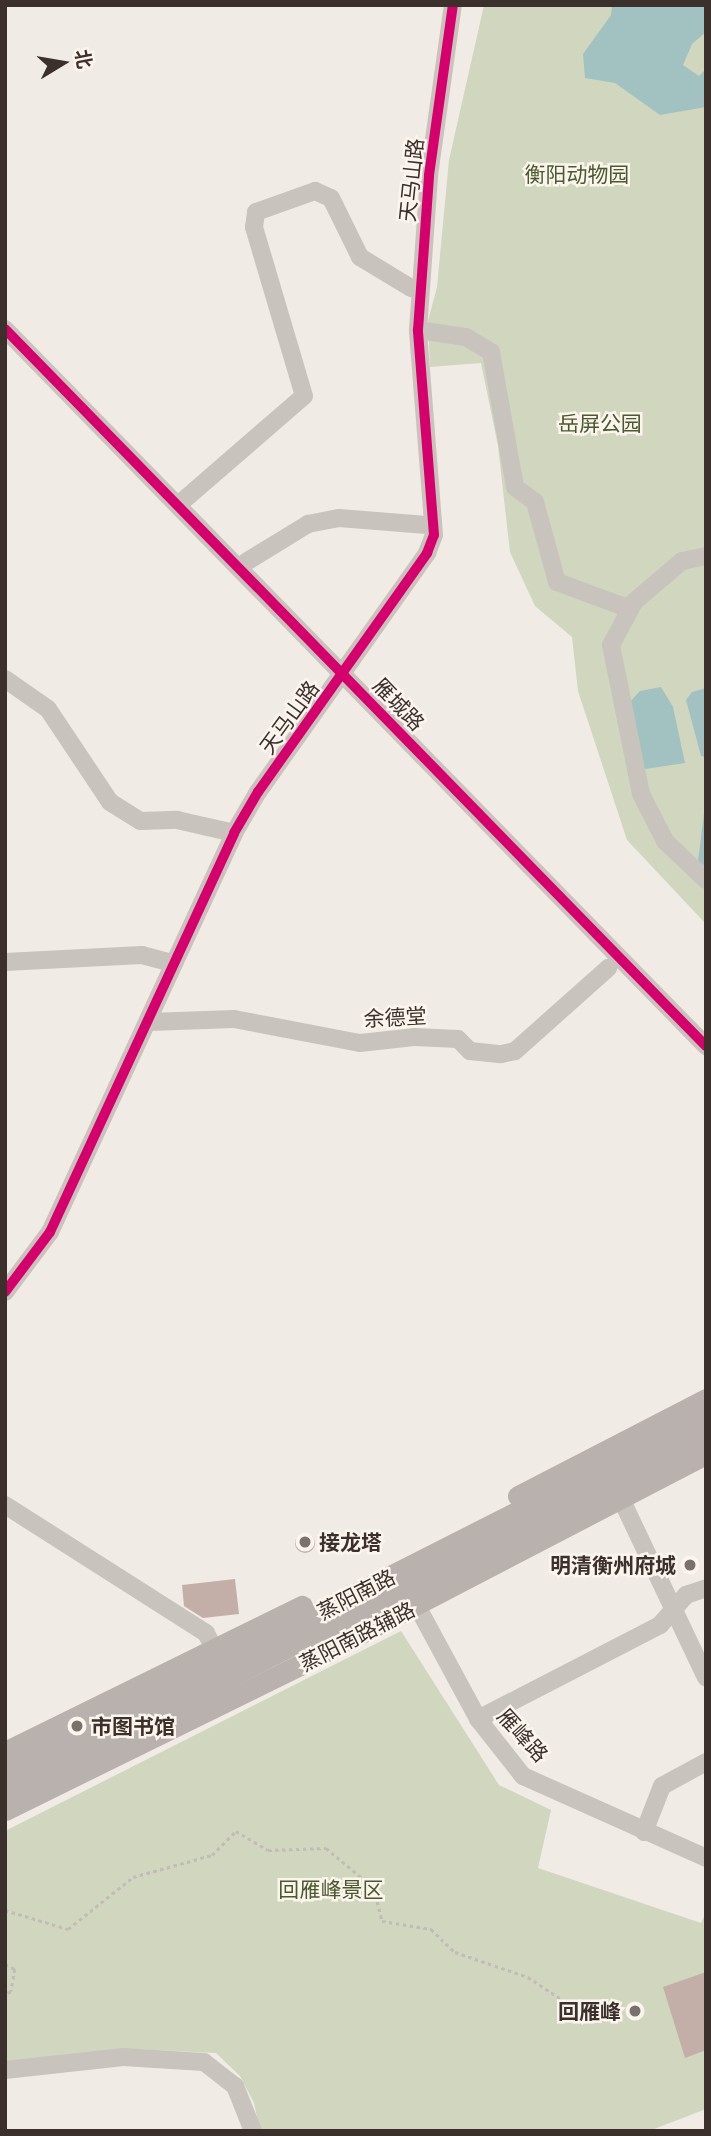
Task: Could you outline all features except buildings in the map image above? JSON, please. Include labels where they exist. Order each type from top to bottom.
[{"type":"main road","points":[[5,1752],[218,1656],[706,1399]]},
{"type":"main road","name":"蒸阳南路","points":[[5,1771],[218,1656],[706,1416]]},
{"type":"main road","name":"蒸阳南路","points":[[5,1790],[412,1598],[617,1491],[706,1436]]},
{"type":"main road","points":[[617,1491],[706,1454]]},
{"type":"main road","name":"蒸阳南路辅路","points":[[5,1810],[412,1598]]},
{"type":"street","name":"天马山路","points":[[5,1282],[44,1230],[230,832],[418,552],[427,525],[409,329],[418,174],[444,5]]},
{"type":"street","name":"天马山路","points":[[342,667],[435,535],[418,330],[429,175],[453,5]]},
{"type":"street","points":[[185,499],[304,396],[254,227],[256,212],[316,191],[331,198],[360,257],[411,288]]},
{"type":"street","name":"雁城路","points":[[5,317],[246,562],[342,667],[706,1046]]},
{"type":"street","name":"雁城路","points":[[5,329],[706,1030]]},
{"type":"street","points":[[418,330],[466,337],[491,352],[515,487],[535,502],[557,582],[630,610]]},
{"type":"street","points":[[246,562],[308,524],[339,518],[427,525]]},
{"type":"street","points":[[706,556],[682,561],[630,610],[611,645],[641,793],[665,841],[706,880]]},
{"type":"street","points":[[5,679],[48,709],[110,802],[141,821],[177,820],[230,832]]},
{"type":"street","name":"天马山路","points":[[5,1292],[50,1232],[149,1022],[230,832]]},
{"type":"street","points":[[5,962],[142,955],[168,962]]},
{"type":"street","name":"余德堂","points":[[149,1022],[234,1019],[360,1043],[414,1037],[458,1039],[470,1051],[501,1054],[515,1051],[608,968]]},
{"type":"street","points":[[617,1491],[676,1607],[706,1678]]},
{"type":"street","points":[[5,1505],[206,1633],[218,1656]]},
{"type":"street","points":[[478,1719],[660,1625],[686,1595],[706,1588]]},
{"type":"street","name":"雁峰路","points":[[412,1598],[478,1719],[523,1776],[706,1858]]},
{"type":"street","points":[[645,1832],[662,1786],[706,1762]]},
{"type":"street","points":[[5,2070],[122,2057],[204,2062],[235,2086],[253,2131]]},
{"type":"path","points":[[5,1910],[68,1929],[133,1877],[212,1855],[236,1830],[268,1850],[326,1848],[374,1888],[382,1921],[431,1929],[455,1952],[528,1977],[584,2014]]},
{"type":"path","points":[[5,1964],[15,1969],[10,1992],[5,1994]]},
{"type":"green space","points":[[484,5],[706,5],[706,924],[627,840],[578,691],[572,637],[535,606],[510,552],[498,446],[481,363],[430,367],[428,321],[437,287],[449,160]]},
{"type":"green space","name":"回雁峰景区","points":[[401,1631],[499,1785],[551,1810],[538,1868],[701,1923],[706,1912],[706,2109],[649,2131],[260,2131],[254,2103],[240,2076],[216,2053],[133,2049],[5,2066],[5,1831]]},
{"type":"water","points":[[612,5],[706,5],[706,32],[692,44],[683,65],[699,76],[706,69],[706,107],[660,115],[615,83],[585,78],[583,54],[611,15]]},
{"type":"water","points":[[661,687],[673,707],[685,763],[639,770],[625,707],[640,691]]},
{"type":"water","points":[[706,688],[706,757],[701,756],[686,700],[692,692]]},
{"type":"water","points":[[706,797],[706,867],[698,861]]},
{"type":"cycle path","points":[[5,1292],[50,1232],[234,833],[258,792],[427,553],[434,535],[418,330],[429,175],[453,5]]},
{"type":"cycle path","points":[[5,329],[706,1046]]},
{"type":"place","name":"接龙塔","points":[[305,1542]]},
{"type":"place","name":"明清衡州府城","points":[[690,1565]]},
{"type":"place","name":"市图书馆","points":[[77,1726]]},
{"type":"place","name":"回雁峰","points":[[635,2011]]},
{"type":"park label","name":"衡阳动物园","points":[[577,174]]},
{"type":"park label","name":"岳屏公园","points":[[600,423]]}]
